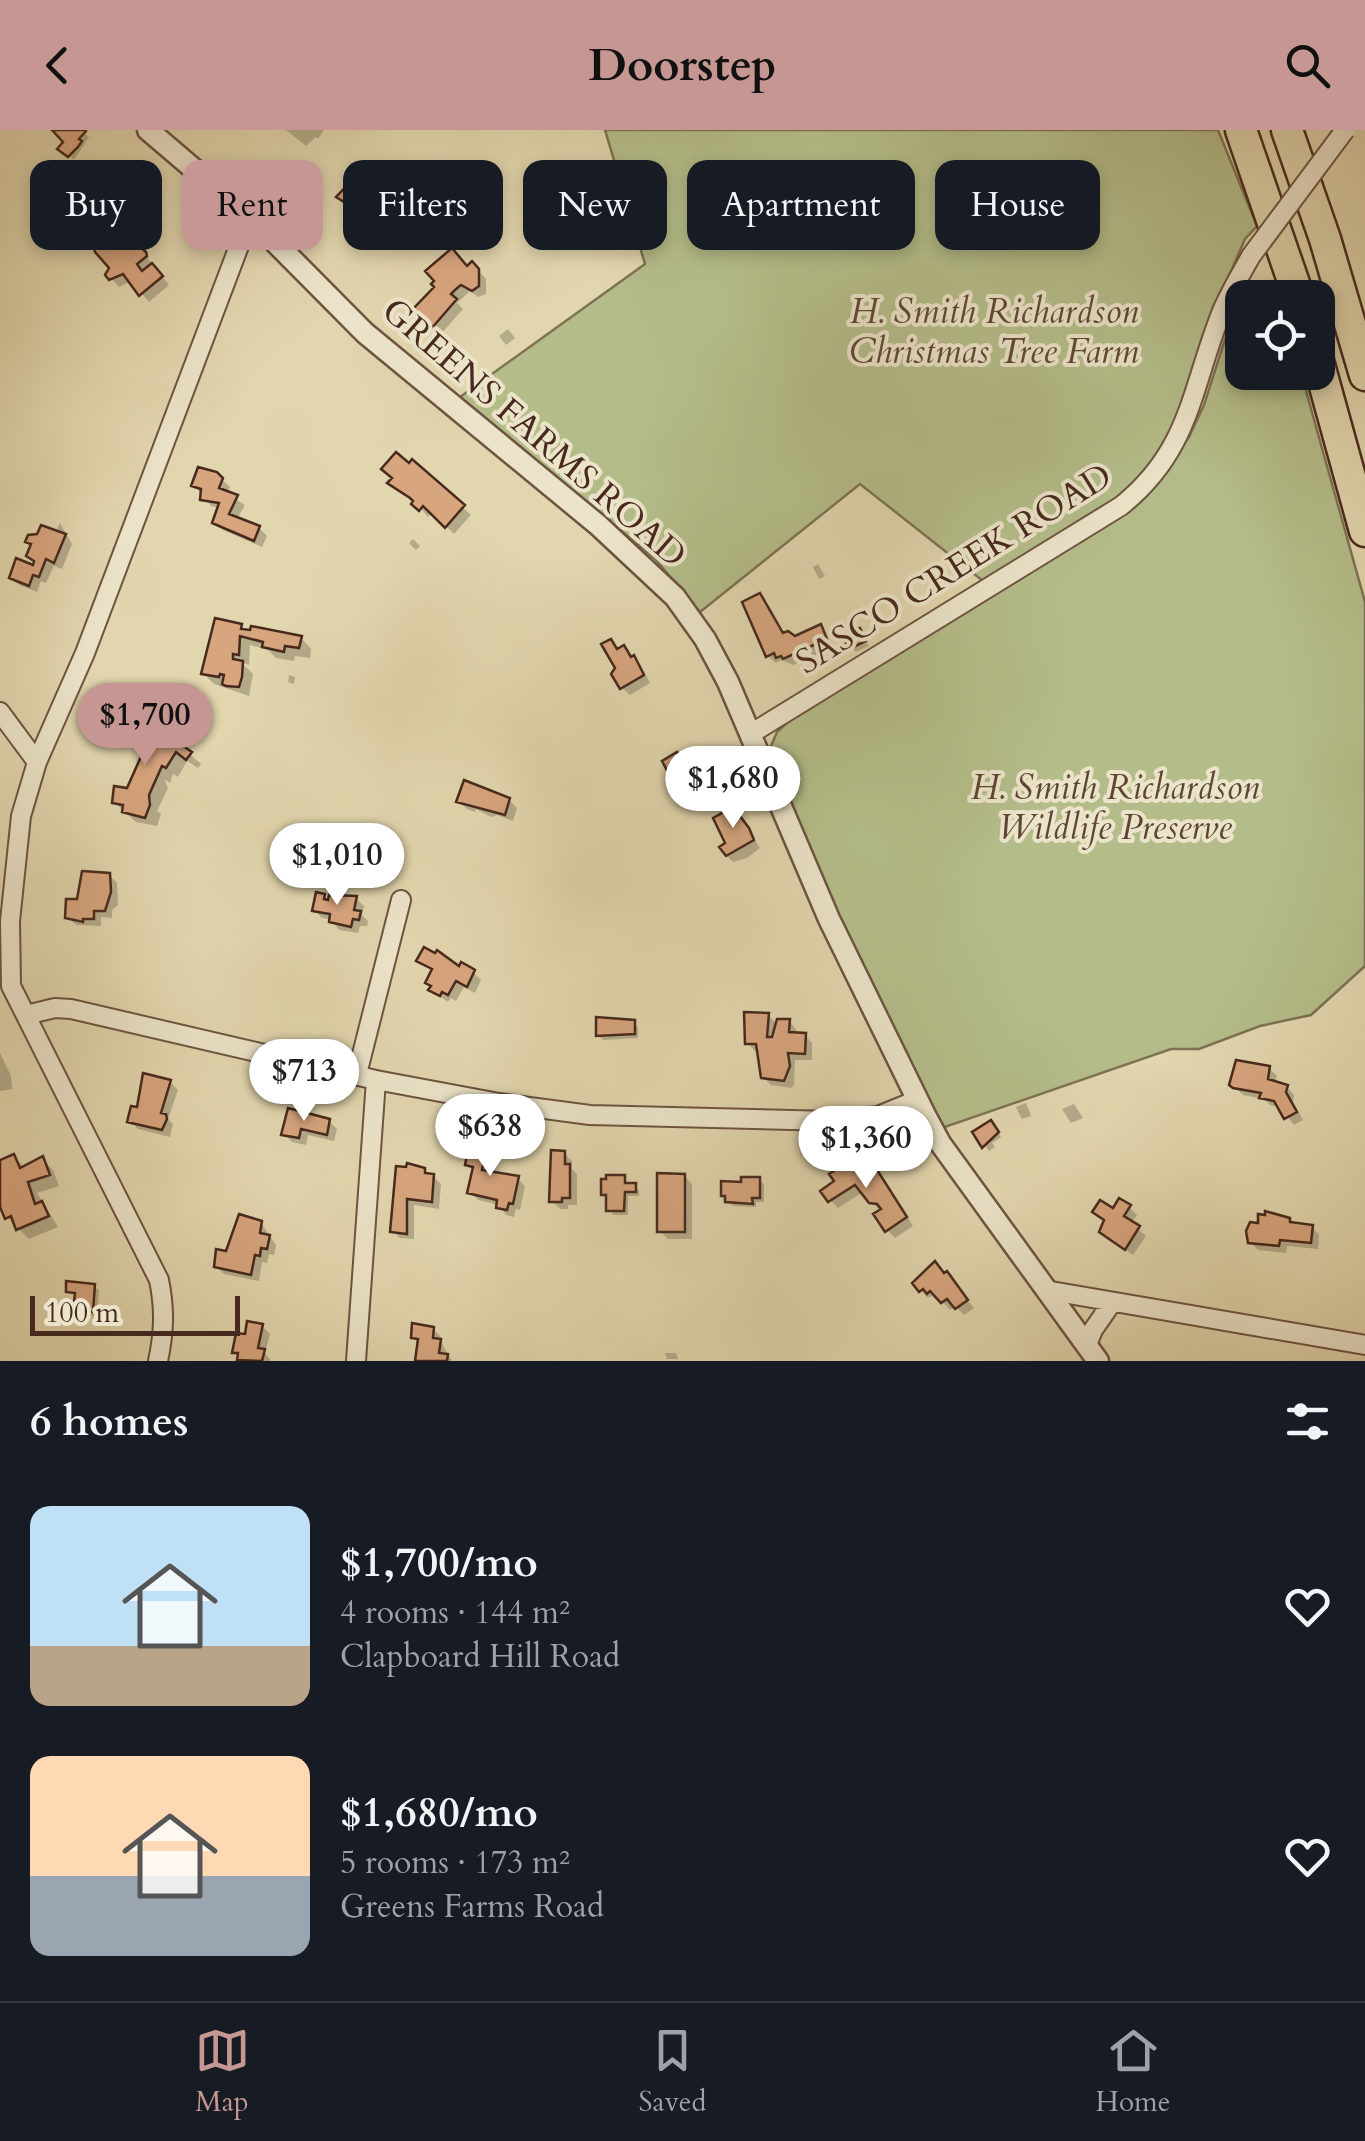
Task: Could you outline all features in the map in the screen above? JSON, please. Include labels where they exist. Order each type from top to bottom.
[{"type":"highway","points":[[1241,130],[1293,280]]},
{"type":"highway","points":[[1287,130],[1325,239],[1365,375]]},
{"type":"highway","points":[[1326,390],[1365,531]]},
{"type":"street","name":"GREENS FARMS ROAD","points":[[148,130],[183,160]]},
{"type":"street","name":"SASCO CREEK ROAD","points":[[752,733],[1140,491],[1184,427],[1222,311],[1251,256],[1345,130]]},
{"type":"street","points":[[158,1361],[164,1317],[159,1280],[26,1015],[6,986],[5,944],[21,816],[37,762],[86,653],[142,495],[237,250]]},
{"type":"street","name":"GREENS FARMS ROAD","points":[[283,250],[365,333],[598,524],[675,597],[705,639],[752,733],[829,918],[940,1142],[1093,1353]]},
{"type":"street","points":[[0,712],[37,762]]},
{"type":"street","points":[[356,1074],[401,900]]},
{"type":"street","points":[[26,1015],[55,1008],[71,1009],[376,1080],[499,1103],[621,1117],[844,1120],[878,1116],[917,1100]]},
{"type":"street","points":[[356,1361],[376,1080]]},
{"type":"street","points":[[1050,1292],[1365,1344]]},
{"type":"street","points":[[1093,1353],[1093,1330],[1111,1304]]},
{"type":"green space","name":"H. Smith Richardson Christmas Tree Farm","points":[[605,130],[1218,130],[1257,226],[1245,239],[1225,280],[1169,441],[1130,492],[983,581],[860,484],[700,612],[655,559],[460,397],[645,264],[641,250],[667,250],[667,160],[614,160]]},
{"type":"green space","name":"H. Smith Richardson Wildlife Preserve","points":[[1225,339],[1225,390],[1306,390],[1365,602],[1365,966],[1311,1015],[1260,1026],[1199,1049],[1171,1049],[942,1128],[837,917],[768,753],[777,732],[792,718],[1107,523],[1159,482],[1189,437],[1204,405]]},
{"type":"building","points":[[52,130],[86,131],[68,157],[57,149],[63,142]]},
{"type":"building","points":[[144,250],[147,256],[137,264],[142,271],[152,263],[163,276],[139,296],[123,274],[109,280],[105,275],[109,268],[95,252]]},
{"type":"building","points":[[450,250],[467,266],[472,261],[479,269],[479,286],[472,291],[461,285],[456,289],[451,294],[457,299],[431,329],[412,310],[434,287],[425,271]]},
{"type":"building","points":[[396,452],[409,463],[412,459],[465,505],[445,528],[423,506],[419,511],[410,498],[387,483],[392,478],[381,469]]},
{"type":"building","points":[[198,467],[217,472],[223,478],[219,488],[238,495],[229,514],[260,526],[254,541],[212,523],[219,503],[200,500],[201,489],[191,486]]},
{"type":"building","points":[[41,525],[66,534],[54,563],[46,559],[39,577],[33,575],[29,586],[9,578],[16,558],[33,565],[34,561],[26,556],[31,544],[25,542],[28,535],[37,534]]},
{"type":"building","points":[[760,593],[783,633],[788,631],[795,636],[821,624],[827,639],[783,659],[776,658],[774,653],[766,657],[742,602]]},
{"type":"building","points":[[215,618],[242,624],[241,629],[250,630],[251,626],[302,636],[299,648],[285,646],[284,652],[240,636],[239,655],[233,654],[233,659],[243,661],[242,677],[239,687],[226,686],[222,684],[224,675],[201,674]]},
{"type":"building","points":[[860,628],[866,641],[849,649],[843,637]]},
{"type":"building","points":[[611,639],[617,649],[624,645],[631,657],[634,655],[644,675],[620,689],[611,674],[615,668],[601,644]]},
{"type":"building","points":[[128,720],[155,739],[161,731],[192,752],[186,760],[176,752],[166,768],[162,766],[149,795],[145,818],[122,812],[123,805],[112,803],[114,786],[127,788],[143,752],[117,734]]},
{"type":"building","points":[[677,752],[695,781],[678,791],[662,761]]},
{"type":"building","points":[[464,780],[510,798],[505,815],[456,802]]},
{"type":"building","points":[[733,807],[754,840],[726,856],[719,847],[725,843],[713,818]]},
{"type":"building","points":[[82,871],[110,873],[111,892],[105,911],[94,911],[94,919],[83,922],[65,918],[66,899],[77,899]]},
{"type":"building","points":[[316,892],[325,894],[324,899],[328,900],[329,895],[357,896],[354,910],[361,911],[359,920],[353,919],[351,927],[329,922],[330,914],[312,911]]},
{"type":"building","points":[[424,947],[475,970],[467,987],[456,981],[448,995],[442,992],[440,996],[428,990],[431,986],[425,983],[432,969],[416,961]]},
{"type":"building","points":[[744,1012],[769,1013],[767,1037],[772,1037],[777,1019],[790,1019],[789,1032],[806,1033],[805,1054],[788,1053],[790,1066],[784,1081],[761,1078],[756,1044],[745,1044]]},
{"type":"building","points":[[596,1017],[635,1020],[635,1034],[596,1036]]},
{"type":"building","points":[[1236,1060],[1270,1066],[1268,1079],[1288,1085],[1286,1092],[1297,1112],[1284,1119],[1274,1101],[1259,1098],[1261,1093],[1229,1085]]},
{"type":"building","points":[[143,1073],[171,1080],[161,1113],[167,1119],[162,1130],[127,1122],[131,1106],[137,1107]]},
{"type":"building","points":[[288,1108],[330,1119],[327,1135],[301,1129],[299,1138],[281,1135]]},
{"type":"building","points":[[991,1120],[999,1132],[982,1148],[972,1132]]},
{"type":"building","points":[[470,1141],[488,1145],[482,1170],[519,1176],[513,1204],[509,1203],[507,1210],[496,1208],[497,1200],[467,1193],[473,1167],[465,1165]]},
{"type":"building","points":[[551,1150],[565,1151],[565,1164],[570,1164],[570,1198],[562,1198],[562,1202],[549,1202]]},
{"type":"building","points":[[14,1154],[20,1168],[43,1156],[50,1175],[28,1182],[35,1204],[42,1201],[49,1216],[16,1230],[11,1216],[5,1219],[0,1207],[0,1160]]},
{"type":"building","points":[[858,1155],[868,1169],[874,1165],[907,1217],[885,1232],[873,1214],[881,1209],[869,1203],[855,1185],[828,1202],[820,1191],[834,1181],[829,1174]]},
{"type":"building","points":[[407,1163],[434,1174],[432,1202],[407,1199],[407,1234],[390,1232],[396,1166],[406,1167]]},
{"type":"building","points":[[657,1173],[685,1174],[685,1232],[657,1232]]},
{"type":"building","points":[[606,1175],[625,1175],[625,1183],[636,1183],[636,1192],[625,1192],[624,1211],[606,1211],[601,1179],[606,1179]]},
{"type":"building","points":[[741,1177],[760,1177],[760,1198],[752,1198],[753,1204],[725,1202],[721,1181],[741,1182]]},
{"type":"building","points":[[1119,1198],[1131,1205],[1124,1216],[1140,1226],[1125,1250],[1099,1232],[1104,1220],[1092,1212],[1100,1200],[1113,1208]]},
{"type":"building","points":[[1265,1211],[1290,1218],[1290,1222],[1313,1225],[1311,1243],[1248,1243],[1246,1231],[1250,1222],[1258,1223],[1258,1214],[1265,1215]]},
{"type":"building","points":[[239,1214],[262,1221],[260,1233],[270,1235],[267,1249],[261,1248],[260,1256],[255,1255],[251,1275],[214,1267],[216,1249],[226,1251]]},
{"type":"building","points":[[935,1261],[968,1300],[955,1309],[947,1299],[941,1303],[930,1291],[919,1292],[912,1283]]},
{"type":"building","points":[[66,1281],[95,1284],[93,1312],[73,1311],[75,1293],[66,1292]]},
{"type":"building","points":[[247,1321],[263,1324],[258,1348],[265,1349],[262,1361],[237,1360],[238,1353],[232,1353],[236,1333],[245,1334]]},
{"type":"building","points":[[412,1323],[434,1327],[433,1338],[441,1339],[439,1353],[448,1354],[447,1361],[415,1361],[418,1339],[411,1338]]}]
